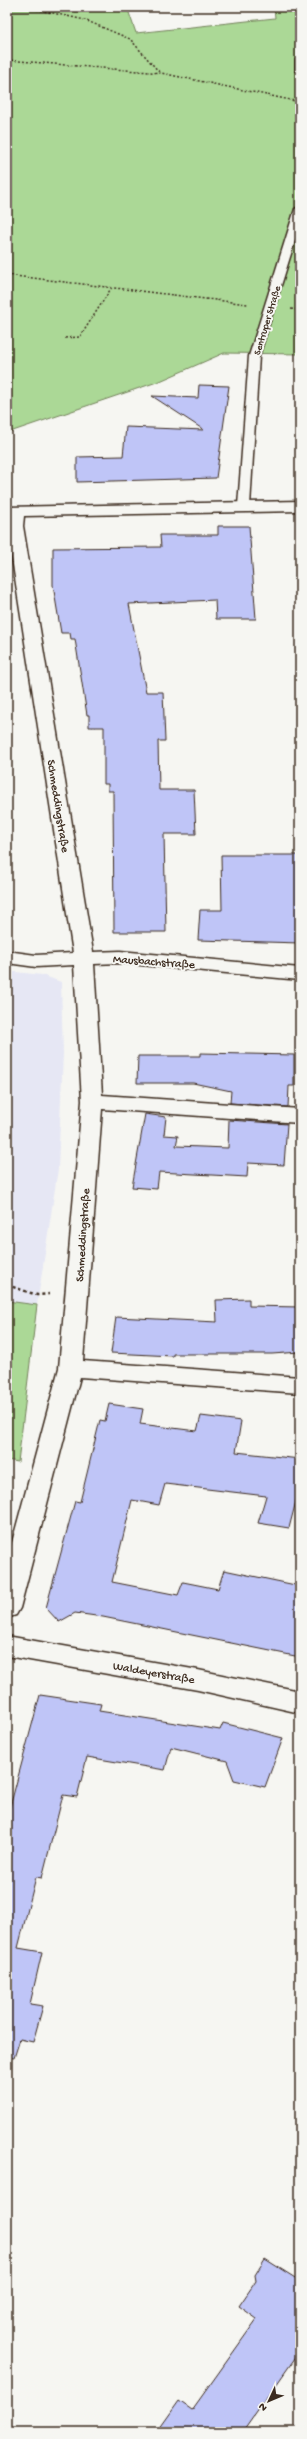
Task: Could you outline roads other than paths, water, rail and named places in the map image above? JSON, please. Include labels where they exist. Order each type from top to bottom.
[{"type":"street","points":[[11,512],[300,506]]},
{"type":"street","name":"Schmeddingstraße","points":[[7,1608],[71,1368],[92,1101],[84,958],[15,526],[11,512]]},
{"type":"street","name":"Mausbachstraße","points":[[7,957],[36,961],[120,957],[300,974]]},
{"type":"street","points":[[92,1101],[300,1116]]},
{"type":"street","points":[[71,1368],[300,1385]]},
{"type":"street","name":"Waldeyerstraße","points":[[7,1646],[198,1680],[300,1702]]},
{"type":"lane","points":[[300,60],[300,71]]},
{"type":"lane","name":"Sentruper Straße","points":[[244,506],[252,410],[254,356],[300,209]]}]
